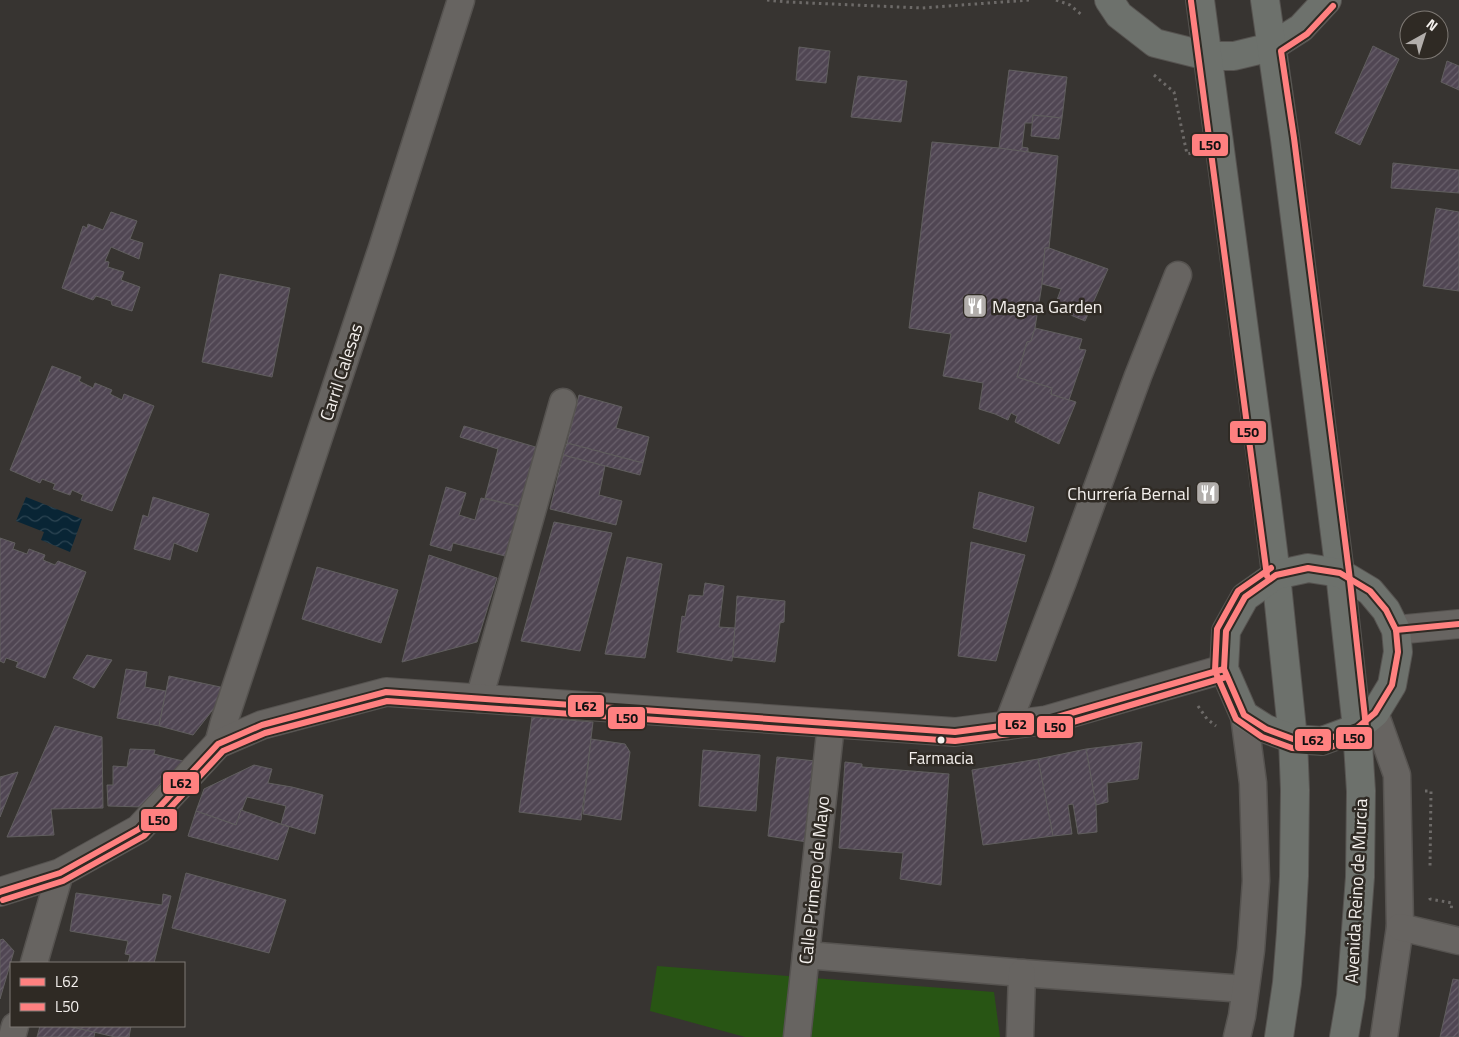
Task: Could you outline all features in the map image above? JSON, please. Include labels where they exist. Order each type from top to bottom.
[{"type":"main road","points":[[1109,0],[1119,15],[1155,43],[1207,56],[1234,56],[1271,47],[1301,28],[1327,0]]},
{"type":"main road","points":[[1200,0],[1276,575],[1293,739],[1293,895],[1287,984],[1279,1037]]},
{"type":"main road","name":"Avenida Reino de Murcia","points":[[1266,0],[1340,572],[1366,721],[1361,791],[1360,877],[1350,996],[1344,1037]]},
{"type":"main road","points":[[1308,568],[1340,572],[1370,591],[1386,610],[1396,630],[1398,652],[1392,686],[1366,721],[1322,740],[1293,739],[1266,729],[1244,715],[1224,669],[1226,631],[1245,597],[1276,575],[1308,568]]},
{"type":"street","name":"Carril Calesas","points":[[218,744],[382,248],[461,0]]},
{"type":"street","points":[[1007,726],[1063,581],[1138,376],[1178,275]]},
{"type":"street","points":[[478,699],[563,402]]},
{"type":"street","points":[[1396,630],[1459,624]]},
{"type":"street","points":[[0,892],[60,872],[140,829],[218,744],[262,725],[386,692],[955,732],[1047,720],[1224,669]]},
{"type":"street","points":[[1237,1037],[1242,1016],[1251,950],[1256,881],[1254,791],[1244,715]]},
{"type":"street","points":[[1366,721],[1397,775],[1400,927],[1384,1037]]},
{"type":"street","name":"Calle Primero de Mayo","points":[[797,1037],[831,724]]},
{"type":"street","points":[[34,962],[60,872]]},
{"type":"street","points":[[1400,927],[1459,941]]},
{"type":"street","points":[[806,954],[1022,973],[1245,989]]},
{"type":"street","points":[[1020,1037],[1022,973]]},
{"type":"path","points":[[767,0],[922,8],[1028,0]]},
{"type":"path","points":[[1056,0],[1070,5],[1084,18]]},
{"type":"path","points":[[1152,73],[1174,92],[1187,154],[1220,148]]},
{"type":"green space","points":[[657,966],[994,992],[1000,1037],[745,1037],[650,1011]]},
{"type":"water","points":[[26,497],[82,519],[70,552],[41,540],[44,532],[16,521]]},
{"type":"building","points":[[1373,46],[1399,59],[1360,145],[1335,133]]},
{"type":"building","points":[[799,47],[830,51],[826,83],[796,80]]},
{"type":"building","points":[[1447,61],[1459,66],[1459,90],[1441,82]]},
{"type":"building","points":[[1009,70],[1067,77],[1062,118],[1033,115],[1032,123],[1025,123],[1022,147],[1028,148],[1028,152],[999,148]]},
{"type":"building","points":[[858,76],[907,81],[901,122],[851,117]]},
{"type":"building","points":[[1033,115],[1062,118],[1059,139],[1031,136]]},
{"type":"building","name":"Magna Garden","points":[[932,142],[1058,156],[1049,248],[1045,248],[1035,328],[1031,341],[1027,342],[1017,377],[1052,388],[1051,394],[1076,402],[1059,444],[1015,422],[1017,416],[1011,413],[1008,420],[979,409],[983,383],[943,376],[951,334],[909,328]]},
{"type":"building","points":[[1393,163],[1459,170],[1459,193],[1391,188]]},
{"type":"building","points":[[1436,208],[1459,212],[1459,291],[1423,286]]},
{"type":"building","points":[[111,212],[137,221],[130,239],[143,243],[139,259],[111,247],[105,261],[109,262],[108,267],[124,272],[121,280],[140,287],[132,311],[112,305],[111,301],[96,296],[93,300],[62,288],[83,226],[87,228],[88,224],[103,230]]},
{"type":"building","points":[[1045,248],[1108,269],[1085,321],[1054,308],[1061,289],[1042,284]]},
{"type":"building","points":[[220,274],[290,288],[272,377],[202,362]]},
{"type":"building","points":[[1035,328],[1082,339],[1079,349],[1086,350],[1069,400],[1051,394],[1052,388],[1017,377],[1027,342],[1031,341]]},
{"type":"building","points":[[52,366],[81,377],[79,381],[93,388],[95,383],[112,390],[110,394],[122,400],[124,394],[154,406],[112,511],[81,500],[83,495],[72,490],[70,495],[53,489],[55,484],[42,479],[40,483],[10,470]]},
{"type":"building","points":[[579,395],[622,407],[616,428],[649,437],[643,463],[567,443]]},
{"type":"building","points":[[464,426],[539,448],[521,507],[485,498],[498,449],[460,437]]},
{"type":"building","points":[[567,443],[643,463],[640,475],[563,455]]},
{"type":"building","points":[[563,455],[605,466],[599,495],[622,501],[616,525],[550,509]]},
{"type":"building","points":[[446,487],[466,493],[459,515],[475,520],[481,498],[521,507],[513,558],[453,543],[451,551],[430,545]]},
{"type":"building","points":[[979,492],[1034,507],[1026,542],[973,528]]},
{"type":"building","points":[[153,497],[209,514],[197,552],[174,543],[170,560],[134,549],[143,515],[148,517]]},
{"type":"building","points":[[554,522],[612,533],[580,651],[521,641]]},
{"type":"building","points":[[0,538],[15,543],[13,549],[27,554],[29,549],[45,555],[43,560],[55,565],[58,561],[86,572],[45,678],[16,667],[18,662],[6,658],[4,663],[0,661]]},
{"type":"building","points":[[971,542],[1025,555],[996,661],[958,656]]},
{"type":"building","points":[[429,555],[497,578],[477,642],[402,662]]},
{"type":"building","points":[[627,557],[662,564],[645,658],[605,654]]},
{"type":"building","points":[[317,567],[398,590],[381,643],[302,619]]},
{"type":"building","points":[[705,583],[724,586],[719,627],[735,628],[732,661],[677,652],[682,616],[685,617],[689,595],[703,596]]},
{"type":"building","points":[[737,596],[785,601],[784,622],[780,623],[775,662],[733,657]]},
{"type":"building","points":[[87,655],[112,660],[94,688],[73,678]]},
{"type":"building","points":[[126,669],[147,672],[145,687],[166,691],[159,726],[117,718]]},
{"type":"building","points":[[169,676],[225,688],[219,702],[193,735],[159,726]]},
{"type":"building","points":[[532,717],[593,722],[581,820],[519,812]]},
{"type":"building","points":[[55,726],[102,737],[103,808],[51,809],[54,835],[7,837]]},
{"type":"building","points":[[591,739],[625,744],[630,752],[621,820],[583,814]]},
{"type":"building","points":[[1142,742],[1138,779],[1107,783],[1108,802],[1096,805],[1086,749]]},
{"type":"building","points":[[130,749],[155,750],[154,754],[183,761],[177,776],[160,784],[143,807],[108,806],[107,785],[113,785],[113,766],[127,767]]},
{"type":"building","points":[[1086,749],[1096,805],[1097,832],[1078,834],[1073,804],[1068,805],[1072,834],[1053,836],[1038,759]]},
{"type":"building","points":[[703,750],[760,755],[756,811],[699,806]]},
{"type":"building","points":[[777,757],[816,761],[807,842],[768,836]]},
{"type":"building","points":[[1038,759],[1053,836],[983,845],[972,770]]},
{"type":"building","points":[[845,762],[862,764],[862,767],[949,774],[941,885],[900,879],[903,853],[839,848]]},
{"type":"building","points":[[254,765],[272,769],[268,783],[323,795],[315,834],[281,824],[286,806],[247,797],[236,825],[196,811],[204,789]]},
{"type":"building","points":[[18,772],[0,817],[0,777]]},
{"type":"building","points":[[241,810],[289,827],[278,860],[188,836],[196,811],[236,825]]},
{"type":"building","points":[[186,873],[286,900],[269,953],[172,928]]},
{"type":"building","points":[[76,893],[162,905],[163,894],[171,896],[154,962],[128,962],[130,955],[125,954],[128,941],[70,931]]},
{"type":"building","points":[[3,939],[14,951],[0,999],[0,940]]},
{"type":"building","points":[[1453,979],[1459,980],[1459,1037],[1440,1037]]},
{"type":"building","points":[[40,1027],[72,1027],[95,1032],[94,1037],[37,1037]]},
{"type":"building","points":[[72,1027],[131,1027],[129,1037],[115,1037]]},
{"type":"transit line","name":"L50","points":[[1191,1],[1267,576]]},
{"type":"transit line","name":"L50","points":[[1271,568],[1238,591],[1217,629],[1215,671],[1236,719],[1262,737],[1292,748],[1323,750],[1361,736],[1365,732],[1366,727],[1349,572],[1294,138],[1281,51],[1307,34],[1333,6]]},
{"type":"transit line","name":"L62","points":[[1308,568],[1340,573],[1370,591],[1386,610],[1396,630],[1398,652],[1392,685],[1375,713],[1357,728],[1322,741],[1293,739],[1266,729],[1244,715],[1224,669],[1226,631],[1245,597],[1276,575],[1308,568]]},
{"type":"transit line","name":"L62","points":[[1396,630],[1459,624]]},
{"type":"transit line","name":"L62","points":[[0,892],[60,873],[139,829],[218,744],[262,725],[386,692],[955,732],[1047,720],[1224,669]]},
{"type":"transit line","name":"L50","points":[[3,900],[63,881],[144,836],[223,751],[265,733],[387,701],[955,741],[1049,729],[1226,677]]},
{"type":"place","name":"Magna Garden","points":[[975,306]]},
{"type":"place","name":"Churrería Bernal","points":[[1208,493]]},
{"type":"place","name":"Farmacia","points":[[941,740]]}]
